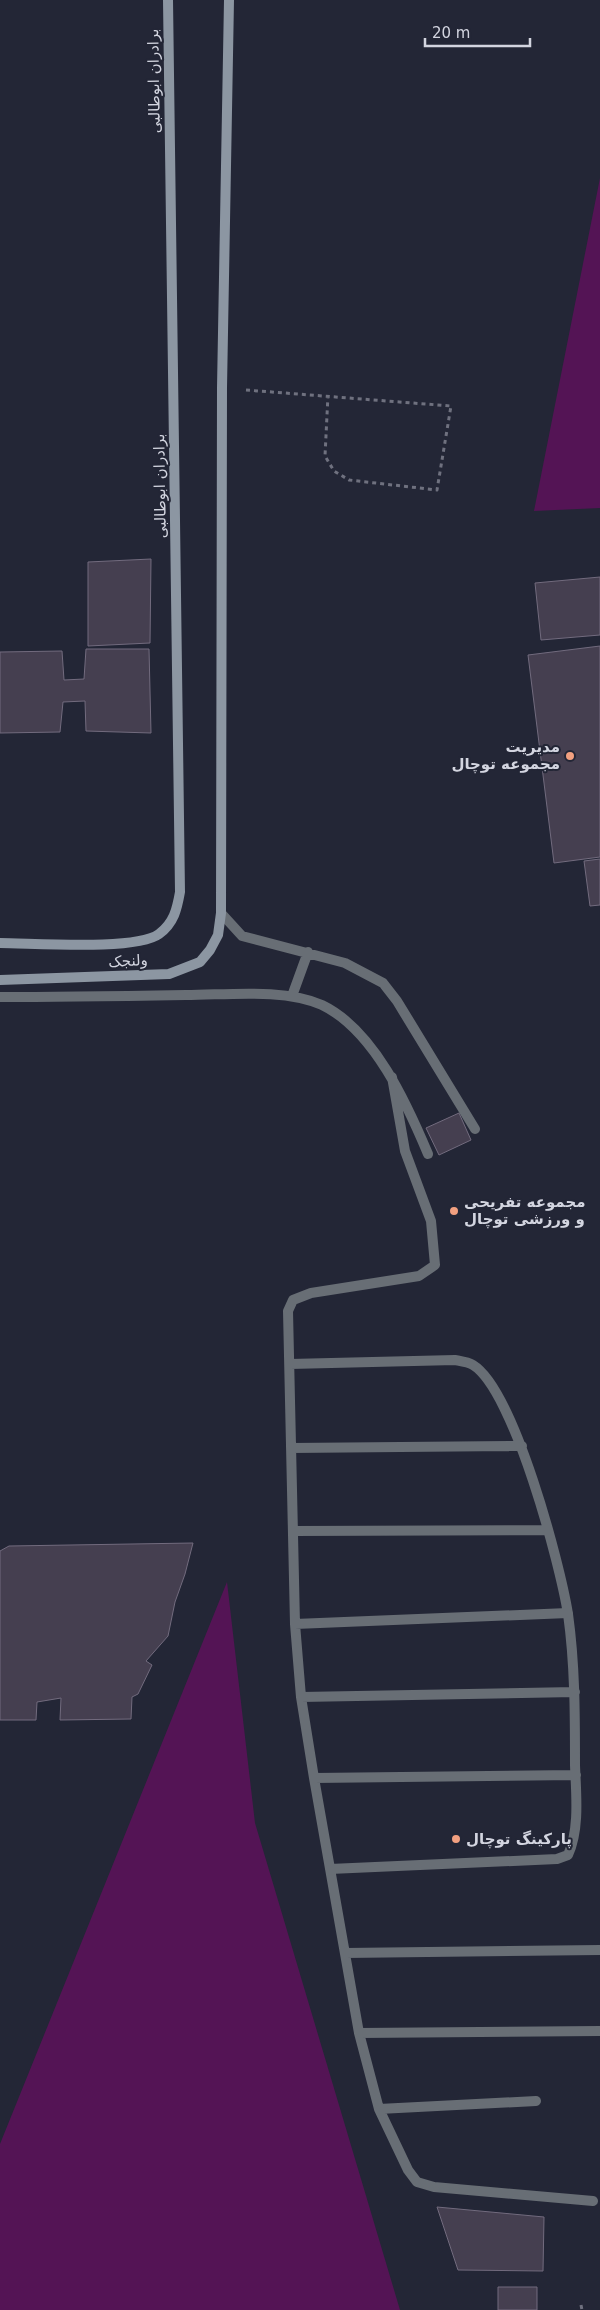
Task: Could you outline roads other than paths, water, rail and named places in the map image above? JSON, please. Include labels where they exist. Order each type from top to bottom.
[{"type":"main road","name":"برادران ابوطالبی","points":[[130,944],[158,935],[175,918],[180,892],[168,0]]},
{"type":"main road","points":[[221,913],[222,388],[229,0]]},
{"type":"main road","name":"ولنجک","points":[[0,980],[169,974],[200,962],[210,950],[218,935],[221,913]]},
{"type":"main road","name":"ولنجک","points":[[0,943],[130,944]]},
{"type":"lane","points":[[221,913],[242,936],[345,963],[383,983],[398,1001],[475,1129]]},
{"type":"lane","points":[[292,996],[308,952]]},
{"type":"lane","points":[[0,997],[228,994],[292,996],[322,1006],[355,1029],[392,1077],[428,1154]]},
{"type":"lane","points":[[392,1077],[405,1151],[431,1221],[435,1266],[419,1276],[311,1293],[293,1300],[288,1310],[296,1624],[301,1697],[359,2033],[379,2109],[408,2170],[416,2182],[434,2187],[593,2201]]},
{"type":"lane","points":[[290,1364],[455,1360],[473,1364],[490,1383],[522,1446],[548,1530],[568,1613],[575,1692],[576,1775],[574,1837],[568,1855],[557,1859],[330,1868]]},
{"type":"lane","points":[[291,1448],[522,1446]]},
{"type":"lane","points":[[293,1532],[548,1530]]},
{"type":"lane","points":[[296,1624],[568,1613]]},
{"type":"lane","points":[[301,1697],[575,1692]]},
{"type":"lane","points":[[314,1778],[576,1775]]},
{"type":"lane","points":[[345,1953],[600,1950]]},
{"type":"lane","points":[[359,2033],[600,2031]]},
{"type":"lane","points":[[379,2109],[536,2101]]},
{"type":"place","name":"مدیریت مجموعه توچال","points":[[570,756]]},
{"type":"place","name":"مجموعه تفریحی و ورزشی توچال","points":[[454,1211]]},
{"type":"place","name":"پارکینگ توچال","points":[[456,1839]]}]
